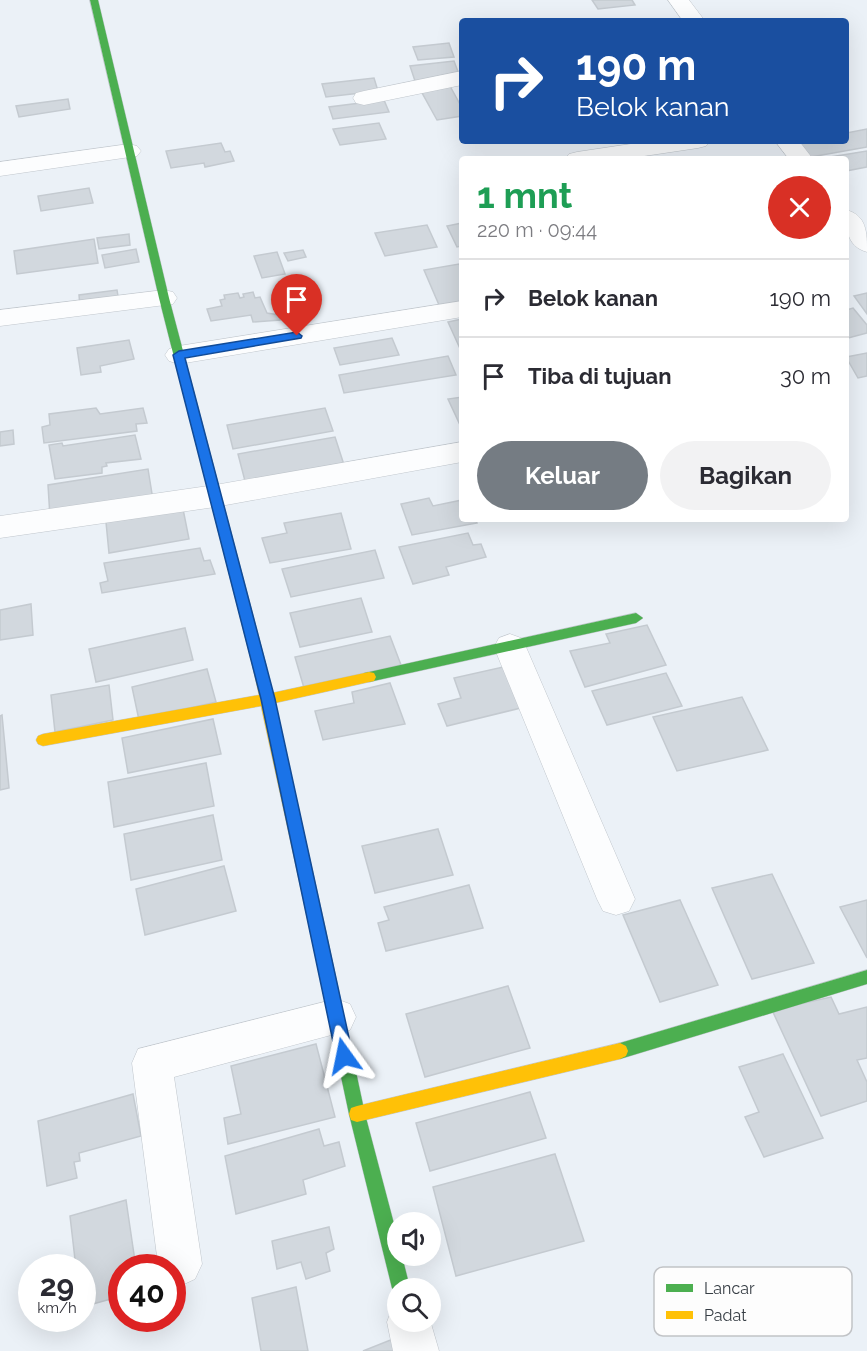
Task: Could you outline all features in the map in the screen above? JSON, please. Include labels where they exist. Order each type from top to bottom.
[{"type":"street","points":[[94,0],[164,298],[268,699],[357,1114],[398,1278]]},
{"type":"street","points":[[678,0],[692,18]]},
{"type":"street","points":[[364,98],[459,79]]},
{"type":"street","points":[[597,156],[678,144]]},
{"type":"street","points":[[789,144],[799,156]]},
{"type":"street","points":[[0,168],[129,151]]},
{"type":"street","points":[[849,223],[859,243]]},
{"type":"street","points":[[0,318],[164,298]]},
{"type":"street","points":[[179,355],[459,309]]},
{"type":"street","points":[[0,527],[214,496],[459,453]]},
{"type":"street","points":[[43,740],[268,699],[636,618]]},
{"type":"street","points":[[510,647],[616,899]]},
{"type":"street","points":[[357,1114],[651,1043],[867,977]]},
{"type":"street","points":[[179,1254],[152,1063],[336,1017]]},
{"type":"street","points":[[411,1332],[416,1351]]},
{"type":"building","points":[[592,0],[632,0],[635,5],[598,9]]},
{"type":"building","points":[[449,43],[454,57],[418,60],[413,47]]},
{"type":"building","points":[[454,61],[459,77],[415,81],[410,66]]},
{"type":"building","points":[[374,78],[378,91],[326,97],[322,84]]},
{"type":"building","points":[[450,86],[459,102],[459,116],[437,120],[421,91]]},
{"type":"building","points":[[68,99],[70,109],[19,117],[16,106]]},
{"type":"building","points":[[384,100],[389,112],[333,119],[329,107]]},
{"type":"building","points":[[379,123],[386,139],[340,145],[333,129]]},
{"type":"building","points":[[867,129],[867,147],[810,156],[800,144],[849,144],[849,132]]},
{"type":"building","points":[[221,143],[225,152],[230,151],[234,161],[205,167],[204,163],[171,168],[166,151]]},
{"type":"building","points":[[867,151],[867,167],[849,170],[849,156],[836,156]]},
{"type":"building","points":[[89,188],[93,203],[41,211],[38,196]]},
{"type":"building","points":[[459,224],[459,247],[457,247],[447,226]]},
{"type":"building","points":[[427,225],[437,247],[385,256],[375,233]]},
{"type":"building","points":[[129,234],[130,245],[99,249],[97,238]]},
{"type":"building","points":[[94,239],[98,263],[17,274],[14,251]]},
{"type":"building","points":[[136,249],[139,262],[105,268],[102,255]]},
{"type":"building","points":[[303,250],[306,257],[288,261],[284,253]]},
{"type":"building","points":[[277,252],[285,274],[262,278],[254,256]]},
{"type":"building","points":[[459,264],[459,302],[439,305],[424,270]]},
{"type":"building","points":[[117,290],[119,302],[80,307],[79,295]]},
{"type":"building","points":[[253,292],[255,298],[260,297],[267,313],[279,315],[280,320],[253,322],[251,315],[211,321],[207,309],[222,306],[220,300],[225,299],[224,295],[238,293],[240,298],[244,297],[243,294]]},
{"type":"building","points":[[867,293],[867,314],[854,296]]},
{"type":"building","points":[[853,308],[867,325],[867,333],[849,338],[849,309]]},
{"type":"building","points":[[459,320],[459,346],[448,322]]},
{"type":"building","points":[[392,338],[399,355],[340,365],[334,348]]},
{"type":"building","points":[[129,340],[134,359],[100,366],[101,372],[81,375],[77,348]]},
{"type":"building","points":[[867,353],[867,376],[858,378],[849,362],[849,356]]},
{"type":"building","points":[[448,356],[456,375],[344,393],[339,375]]},
{"type":"building","points":[[459,397],[459,423],[448,399]]},
{"type":"building","points":[[96,408],[100,414],[143,408],[147,423],[136,424],[137,431],[44,443],[42,427],[50,425],[49,414]]},
{"type":"building","points":[[325,408],[333,431],[233,449],[227,425]]},
{"type":"building","points":[[13,430],[14,444],[0,446],[0,432]]},
{"type":"building","points":[[135,435],[141,459],[106,463],[107,466],[102,467],[102,473],[55,479],[49,445],[62,443],[63,446]]},
{"type":"building","points":[[335,437],[345,468],[246,485],[238,454]]},
{"type":"building","points":[[148,469],[153,500],[50,517],[48,485]]},
{"type":"building","points":[[429,498],[433,506],[459,501],[459,522],[477,523],[412,535],[401,504]]},
{"type":"building","points":[[183,509],[189,539],[109,553],[106,522]]},
{"type":"building","points":[[341,513],[351,549],[270,563],[262,538],[287,533],[284,523]]},
{"type":"building","points":[[468,533],[473,545],[481,544],[486,557],[446,567],[449,575],[413,584],[399,547]]},
{"type":"building","points":[[200,548],[204,561],[210,560],[215,574],[102,593],[100,583],[108,581],[104,563]]},
{"type":"building","points":[[375,550],[384,578],[291,597],[282,569]]},
{"type":"building","points":[[361,598],[372,632],[300,647],[290,613]]},
{"type":"building","points":[[31,604],[33,635],[0,640],[0,610]]},
{"type":"building","points":[[647,625],[666,665],[585,687],[570,651],[610,643],[606,634]]},
{"type":"building","points":[[185,628],[193,660],[96,682],[89,649]]},
{"type":"building","points":[[390,636],[401,665],[304,688],[295,657]]},
{"type":"building","points":[[512,665],[529,706],[447,726],[438,704],[461,698],[454,678]]},
{"type":"building","points":[[207,669],[216,702],[139,720],[132,687]]},
{"type":"building","points":[[666,673],[682,706],[607,725],[592,691]]},
{"type":"building","points":[[390,683],[405,724],[323,740],[315,711],[354,703],[352,692]]},
{"type":"building","points":[[109,685],[113,720],[55,732],[51,695]]},
{"type":"building","points":[[742,697],[768,750],[677,771],[653,717]]},
{"type":"building","points":[[2,715],[9,788],[0,790],[0,716]]},
{"type":"building","points":[[213,719],[221,754],[128,773],[122,738]]},
{"type":"building","points":[[206,763],[214,806],[114,827],[108,782]]},
{"type":"building","points":[[213,815],[222,860],[131,880],[124,834]]},
{"type":"building","points":[[438,829],[453,875],[375,893],[362,846]]},
{"type":"building","points":[[224,866],[236,911],[145,935],[136,889]]},
{"type":"building","points":[[772,874],[814,963],[752,979],[712,888]]},
{"type":"building","points":[[469,885],[483,928],[386,951],[378,923],[389,920],[384,907]]},
{"type":"building","points":[[680,900],[718,985],[660,1002],[623,915]]},
{"type":"building","points":[[867,900],[867,958],[840,907]]},
{"type":"building","points":[[508,986],[530,1048],[425,1077],[406,1014]]},
{"type":"building","points":[[831,997],[839,1014],[867,1007],[867,1058],[857,1060],[867,1082],[867,1101],[821,1116],[772,1010]]},
{"type":"building","points":[[316,1044],[335,1117],[228,1144],[224,1118],[241,1114],[231,1066]]},
{"type":"building","points":[[783,1054],[823,1138],[764,1157],[745,1117],[759,1112],[739,1067]]},
{"type":"building","points":[[530,1092],[546,1138],[430,1171],[416,1123]]},
{"type":"building","points":[[133,1094],[141,1136],[79,1153],[80,1161],[74,1162],[77,1178],[47,1186],[38,1121]]},
{"type":"building","points":[[319,1129],[324,1146],[339,1142],[345,1166],[303,1180],[306,1194],[236,1214],[225,1156]]},
{"type":"building","points":[[555,1154],[584,1241],[456,1276],[433,1187]]},
{"type":"building","points":[[126,1200],[134,1254],[108,1254],[108,1300],[96,1303],[96,1254],[74,1254],[70,1216]]},
{"type":"building","points":[[329,1227],[334,1249],[326,1253],[330,1271],[306,1279],[301,1262],[277,1269],[272,1241]]},
{"type":"building","points":[[296,1287],[308,1351],[261,1351],[252,1298]]},
{"type":"building","points":[[393,1339],[397,1351],[363,1351]]},
{"type":"traffic: fast","points":[[94,0],[164,298],[260,668]]},
{"type":"traffic: fast","points":[[369,677],[636,618]]},
{"type":"traffic: fast","points":[[318,931],[357,1114],[398,1278]]},
{"type":"traffic: fast","points":[[620,1051],[867,977]]},
{"type":"traffic: slow","points":[[260,668],[318,931]]},
{"type":"traffic: slow","points":[[43,740],[268,699],[369,677]]},
{"type":"traffic: slow","points":[[357,1114],[620,1051]]},
{"type":"route","points":[[297,336],[179,355],[268,699],[344,1056]]}]
